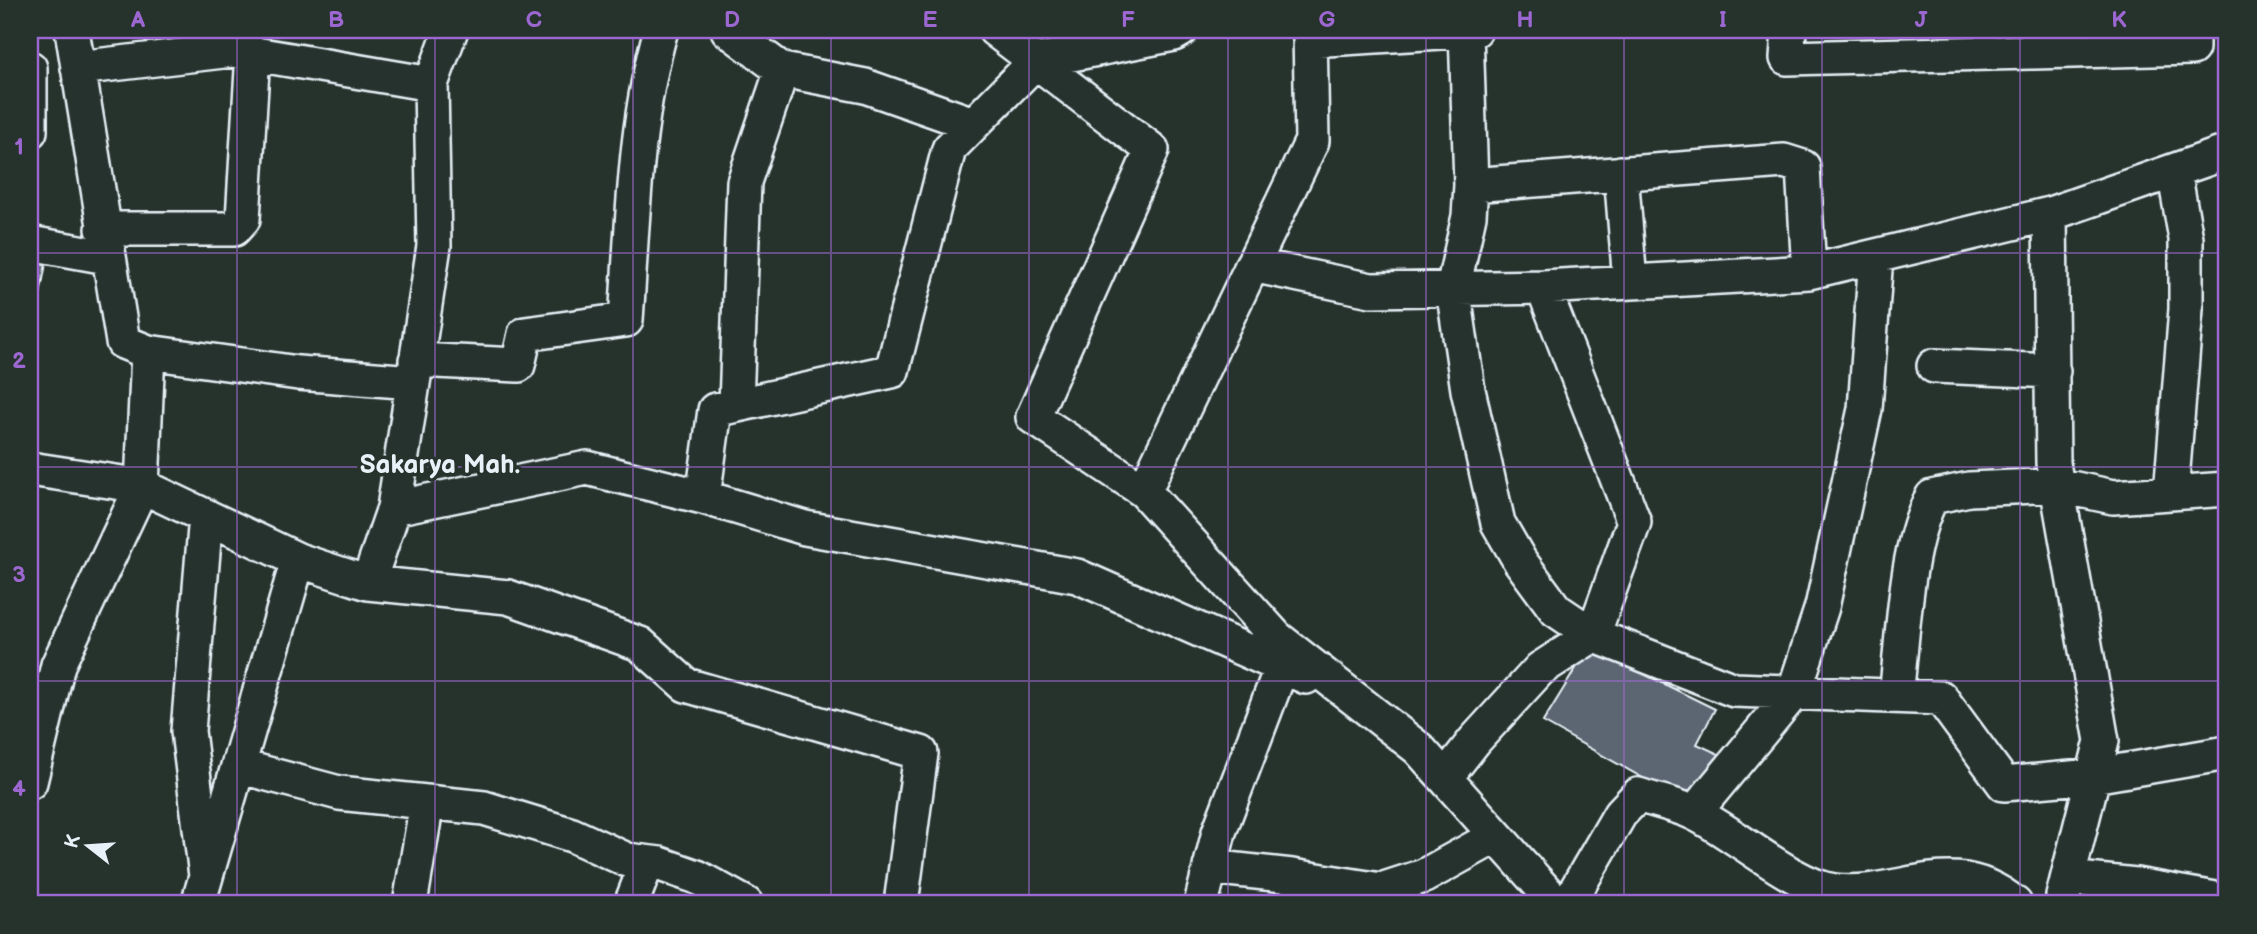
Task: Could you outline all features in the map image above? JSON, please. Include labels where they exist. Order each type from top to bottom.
[{"type":"street","points":[[72,30],[123,342],[148,352],[298,373],[415,371],[518,365],[525,334],[626,320],[640,139],[648,75],[661,30]]},
{"type":"street","points":[[368,583],[394,508],[434,246],[431,84],[451,30]]},
{"type":"street","points":[[728,30],[782,70],[865,86],[973,124]]},
{"type":"street","points":[[995,30],[1152,150],[1033,417],[1144,491],[1277,638],[1419,749],[1557,904]]},
{"type":"street","points":[[703,497],[715,410],[892,371],[949,149],[1036,61],[1090,40],[1174,34],[1181,30]]},
{"type":"street","points":[[1466,30],[1471,185],[1469,216],[1453,288],[1468,390],[1498,523],[1520,561],[1556,610],[1594,635],[1734,690],[1941,698],[2004,784],[2093,776],[2227,753]]},
{"type":"street","points":[[1144,491],[1312,141],[1310,35],[1475,30]]},
{"type":"street","points":[[1789,30],[1787,58],[2192,48],[2192,30]]},
{"type":"street","points":[[78,68],[172,44],[253,53],[431,84]]},
{"type":"street","points":[[30,243],[105,243],[234,229],[243,219],[253,53]]},
{"type":"street","points":[[30,68],[30,131]]},
{"type":"street","points":[[736,405],[744,182],[782,70]]},
{"type":"street","points":[[1252,265],[1371,290],[1543,287],[1809,272],[2050,214],[2227,152]]},
{"type":"street","points":[[1471,185],[1784,161],[1803,167],[1809,272]]},
{"type":"street","points":[[2171,493],[2186,309],[2186,239],[2174,171]]},
{"type":"street","points":[[1622,173],[1630,282]]},
{"type":"street","points":[[2050,214],[2053,463],[2102,741],[2061,896],[2136,885],[2227,901]]},
{"type":"street","points":[[1694,813],[1794,692],[1822,607],[1865,409],[1876,256]]},
{"type":"street","points":[[1445,778],[1475,740],[1540,669],[1594,635],[1634,522],[1543,287]]},
{"type":"street","points":[[30,782],[58,665],[142,486],[148,352]]},
{"type":"street","points":[[1934,366],[2053,371]]},
{"type":"street","points":[[394,508],[587,468],[703,497],[805,528],[1076,576],[1352,697]]},
{"type":"street","points":[[31,472],[142,486],[298,560],[368,583],[508,597],[640,644],[686,685],[921,753],[901,904]]},
{"type":"street","points":[[1896,696],[1920,527],[1932,497],[1969,489],[2057,485],[2113,497],[2227,489]]},
{"type":"street","points":[[202,890],[188,731],[206,516]]},
{"type":"street","points":[[202,890],[298,560]]},
{"type":"street","points":[[1201,904],[1219,832],[1282,666]]},
{"type":"street","points":[[238,766],[339,793],[484,808],[572,835],[627,860],[697,877],[746,904]]},
{"type":"street","points":[[1568,904],[1620,814],[1638,795],[1694,813],[1792,874],[1834,891],[1899,886],[1947,877],[1996,888],[2015,904]]},
{"type":"street","points":[[410,904],[427,802]]},
{"type":"street","points":[[1210,867],[1381,890],[1424,876],[1496,835]]},
{"type":"street","points":[[631,904],[647,863]]},
{"type":"building","points":[[30,250],[48,253],[32,337],[30,336]]},
{"type":"building","points":[[1589,647],[1715,709],[1697,744],[1721,755],[1684,801],[1543,722]]},
{"type":"district","name":"Sakarya Mah.","points":[[440,465]]}]
